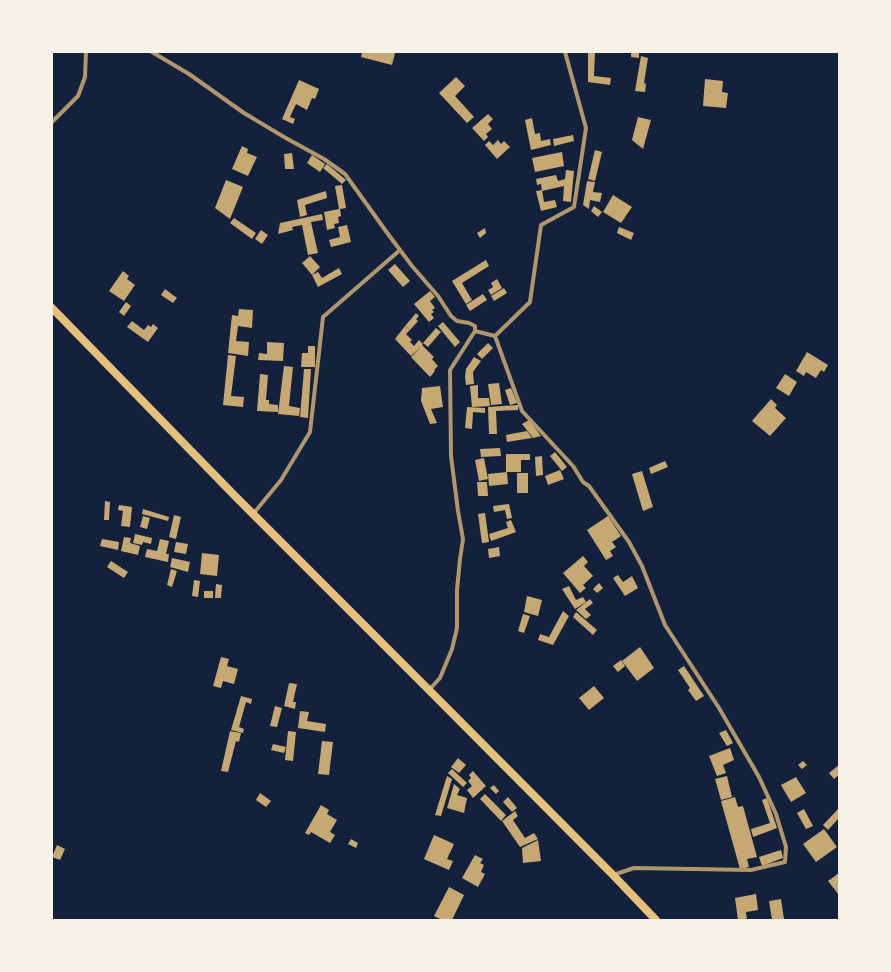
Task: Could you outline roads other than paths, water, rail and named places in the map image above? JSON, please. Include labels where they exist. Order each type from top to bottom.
[{"type":"highway","points":[[52,308],[253,514],[430,690],[656,920]]},
{"type":"street","points":[[52,122],[78,96],[85,77],[86,52]]},
{"type":"street","points":[[152,52],[189,74],[244,113],[324,159],[345,174],[412,266],[438,296],[451,316],[457,321],[469,323],[475,326],[475,331],[450,370],[451,456],[463,539],[457,590],[457,628],[452,649],[440,678],[430,690]]},
{"type":"street","points":[[494,336],[530,302],[541,224],[574,206],[586,128],[565,52]]},
{"type":"street","points":[[253,514],[280,480],[310,432],[323,317],[400,250]]},
{"type":"street","points":[[475,331],[494,336]]},
{"type":"street","points":[[494,336],[522,411],[573,466],[583,482],[589,486],[629,542],[642,566],[665,625],[719,708],[760,777],[776,814],[786,847],[785,862],[751,870],[634,868],[613,875]]}]
